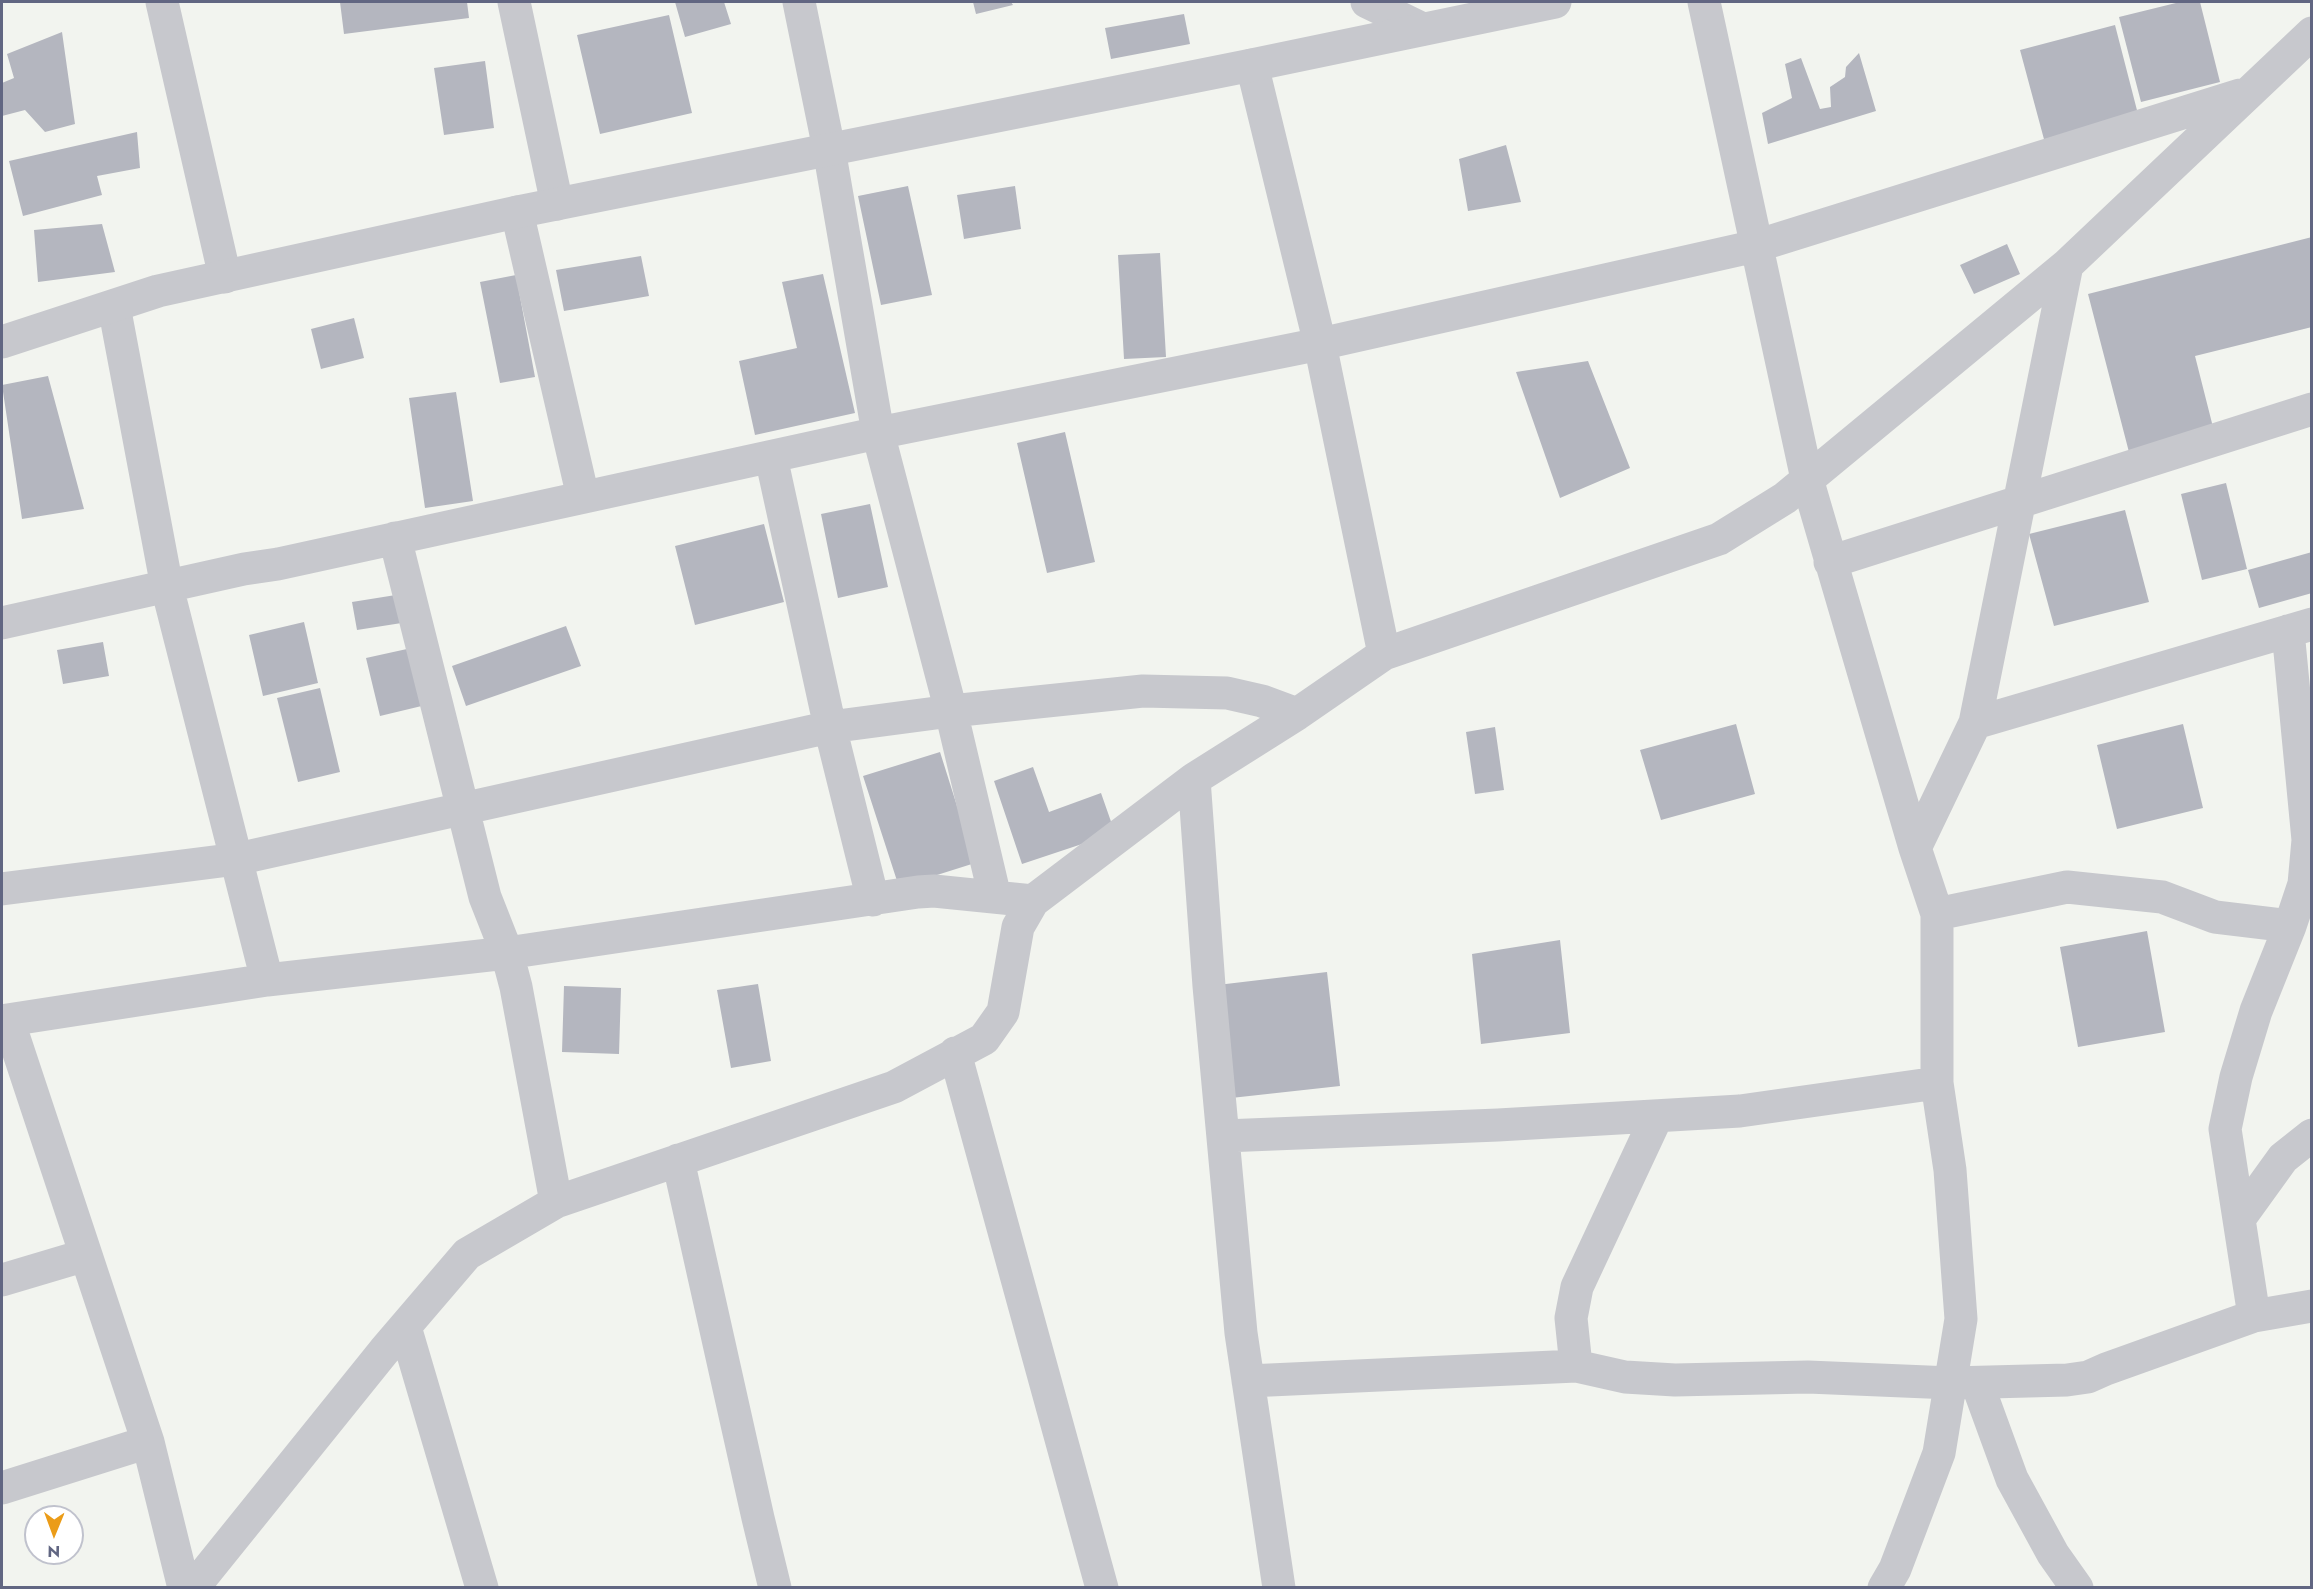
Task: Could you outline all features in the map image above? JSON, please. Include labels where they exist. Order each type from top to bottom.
[{"type":"street","points":[[162,2],[225,277]]},
{"type":"street","points":[[514,2],[557,204]]},
{"type":"street","points":[[799,2],[829,149],[878,434],[951,711],[995,897]]},
{"type":"street","points":[[1367,2],[1424,29]]},
{"type":"street","points":[[2,342],[159,291],[517,212],[1555,2]]},
{"type":"street","points":[[1704,2],[1807,479],[1936,914],[1937,1083],[1950,1170],[1964,1383],[1940,1453],[1895,1569],[1884,1587]]},
{"type":"street","points":[[193,1587],[467,1254],[556,1202],[894,1087],[984,1038],[1003,1012],[1018,927],[1033,901],[1194,779],[1297,714],[1384,654],[1719,539],[1785,498],[2067,265],[2312,33]]},
{"type":"street","points":[[1252,65],[1320,344],[1384,654]]},
{"type":"street","points":[[2,623],[878,434],[1320,344],[1756,246],[2248,93]]},
{"type":"street","points":[[517,212],[584,497]]},
{"type":"street","points":[[1915,848],[1975,723],[2067,265]]},
{"type":"street","points":[[114,306],[167,586],[267,980]]},
{"type":"street","points":[[1830,562],[2312,409]]},
{"type":"street","points":[[771,457],[830,727],[873,900]]},
{"type":"street","points":[[395,538],[485,897],[507,953],[556,1202]]},
{"type":"street","points":[[1975,723],[2300,627],[2308,840],[2304,884],[2256,1011],[2236,1077],[2225,1129],[2254,1316]]},
{"type":"street","points":[[2,889],[237,859],[830,727],[951,711],[1143,691],[1227,693],[1262,700],[1297,714]]},
{"type":"street","points":[[1194,779],[1209,986],[1241,1333],[1278,1587]]},
{"type":"street","points":[[1936,914],[2067,888],[2162,897],[2215,917],[2290,926]]},
{"type":"street","points":[[184,1587],[148,1442],[5,1021],[267,980],[507,953],[934,891],[1033,901]]},
{"type":"street","points":[[955,1053],[1102,1587]]},
{"type":"street","points":[[1224,1136],[1498,1125],[1740,1111],[1937,1083]]},
{"type":"street","points":[[1576,1366],[1571,1318],[1577,1287],[1657,1116]]},
{"type":"street","points":[[2239,1219],[2277,1165],[2312,1136]]},
{"type":"street","points":[[678,1160],[775,1587]]},
{"type":"street","points":[[2,1280],[86,1255]]},
{"type":"street","points":[[1248,1381],[1576,1366],[1625,1377],[1675,1380],[1808,1377],[1964,1383],[2067,1380],[2088,1377],[2106,1368],[2254,1316],[2312,1306]]},
{"type":"street","points":[[405,1327],[482,1587]]},
{"type":"street","points":[[1964,1383],[2053,1554],[2077,1587]]},
{"type":"street","points":[[2,1488],[148,1442]]},
{"type":"building","points":[[340,2],[467,2],[469,18],[344,34]]},
{"type":"building","points":[[675,2],[724,2],[731,24],[685,37]]},
{"type":"building","points":[[973,2],[1011,2],[1013,5],[976,14]]},
{"type":"building","points":[[2180,2],[2200,2],[2220,82],[2141,102],[2119,17]]},
{"type":"building","points":[[1184,14],[1190,44],[1111,59],[1105,28]]},
{"type":"building","points":[[669,15],[692,113],[600,134],[577,35]]},
{"type":"building","points":[[2115,25],[2139,118],[2045,143],[2020,50]]},
{"type":"building","points":[[62,32],[75,124],[45,132],[25,110],[2,116],[2,83],[14,78],[7,54]]},
{"type":"building","points":[[1859,53],[1876,111],[1768,144],[1762,113],[1792,98],[1785,64],[1801,58],[1820,109],[1831,107],[1830,87],[1845,77],[1846,67]]},
{"type":"building","points":[[485,61],[494,128],[444,135],[434,68]]},
{"type":"building","points":[[137,132],[140,168],[97,176],[102,195],[23,216],[9,161]]},
{"type":"building","points":[[1506,145],[1521,202],[1468,211],[1459,159]]},
{"type":"building","points":[[908,186],[932,295],[881,305],[858,196]]},
{"type":"building","points":[[1015,186],[1021,229],[964,239],[957,195]]},
{"type":"building","points":[[102,224],[115,272],[38,282],[34,230]]},
{"type":"building","points":[[2312,237],[2312,327],[2195,356],[2215,435],[2130,456],[2088,294]]},
{"type":"building","points":[[2007,244],[2020,274],[1974,294],[1960,265]]},
{"type":"building","points":[[1160,253],[1166,357],[1124,359],[1118,255]]},
{"type":"building","points":[[641,256],[649,296],[564,311],[556,270]]},
{"type":"building","points":[[823,274],[855,413],[755,435],[739,361],[797,348],[782,282]]},
{"type":"building","points":[[516,275],[535,377],[500,383],[480,282]]},
{"type":"building","points":[[354,318],[364,358],[321,369],[311,329]]},
{"type":"building","points":[[1588,361],[1630,468],[1560,498],[1516,372]]},
{"type":"building","points":[[48,376],[84,509],[22,519],[2,385]]},
{"type":"building","points":[[456,392],[473,501],[425,508],[409,398]]},
{"type":"building","points":[[1065,432],[1095,562],[1047,573],[1017,443]]},
{"type":"building","points":[[2226,483],[2247,569],[2202,580],[2181,494]]},
{"type":"building","points":[[870,504],[888,587],[838,598],[821,514]]},
{"type":"building","points":[[2125,510],[2149,602],[2054,626],[2029,534]]},
{"type":"building","points":[[764,524],[784,602],[695,625],[675,546]]},
{"type":"building","points":[[2312,552],[2312,593],[2259,608],[2248,570]]},
{"type":"building","points":[[402,594],[408,622],[357,630],[352,602]]},
{"type":"building","points":[[304,622],[318,683],[263,696],[249,635]]},
{"type":"building","points":[[566,626],[581,666],[466,706],[452,666]]},
{"type":"building","points":[[103,642],[109,676],[63,684],[57,650]]},
{"type":"building","points":[[416,647],[430,704],[380,716],[366,658]]},
{"type":"building","points":[[320,688],[340,772],[298,782],[277,698]]},
{"type":"building","points":[[1736,724],[1755,794],[1661,820],[1640,750]]},
{"type":"building","points":[[2183,724],[2203,808],[2117,829],[2097,745]]},
{"type":"building","points":[[1495,727],[1504,790],[1475,794],[1466,732]]},
{"type":"building","points":[[940,752],[975,863],[899,887],[863,776]]},
{"type":"building","points":[[1033,767],[1049,812],[1101,793],[1115,833],[1022,864],[994,781]]},
{"type":"building","points":[[2147,931],[2165,1032],[2078,1047],[2060,947]]},
{"type":"building","points":[[1560,940],[1570,1033],[1481,1044],[1472,954]]},
{"type":"building","points":[[1327,972],[1340,1086],[1222,1099],[1209,986]]},
{"type":"building","points":[[758,984],[771,1061],[731,1068],[717,990]]},
{"type":"building","points":[[564,986],[621,988],[619,1054],[562,1052]]}]
